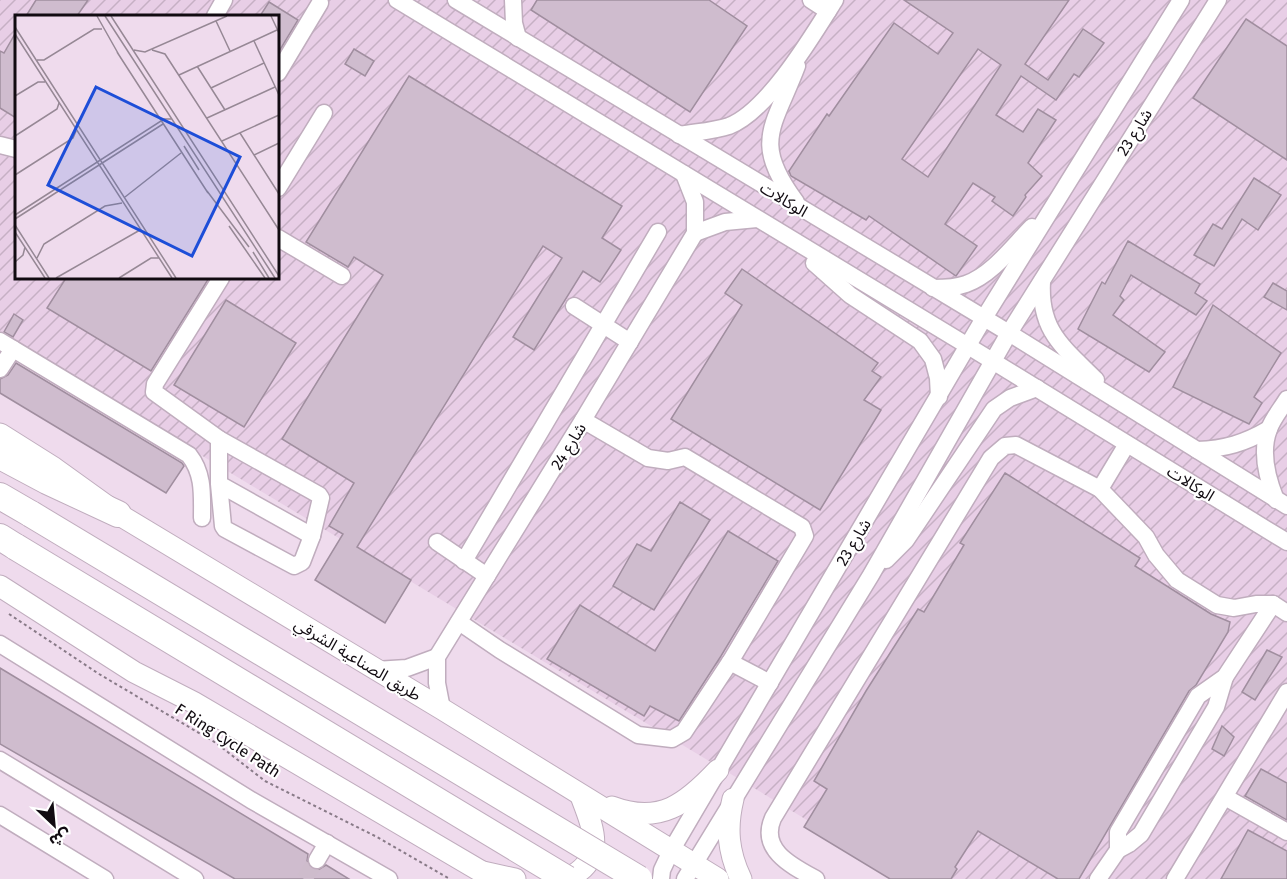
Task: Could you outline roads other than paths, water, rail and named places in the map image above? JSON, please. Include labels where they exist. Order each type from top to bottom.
[{"type":"highway","points":[[0,456],[118,514]]},
{"type":"highway","points":[[0,496],[639,879]]},
{"type":"highway","points":[[8,542],[567,879]]},
{"type":"main road","name":"طريق الصناعية الشرقي","points":[[0,434],[54,468],[118,514],[442,709],[671,851],[689,872],[718,879]]},
{"type":"main road","points":[[0,586],[134,672],[193,702],[493,876],[515,879]]},
{"type":"main road","points":[[581,796],[634,813],[657,813],[680,804],[694,795],[718,770]]},
{"type":"main road","points":[[567,879],[585,867],[594,849],[593,828],[581,796]]},
{"type":"main road","points":[[733,799],[728,824],[729,849],[741,879]]},
{"type":"street","points":[[216,15],[224,0]]},
{"type":"street","name":"الوكالات","points":[[397,0],[1287,542]]},
{"type":"street","points":[[460,2],[483,0]]},
{"type":"street","points":[[513,0],[514,23],[518,38]]},
{"type":"street","points":[[679,135],[729,126],[741,120],[763,100],[801,54],[832,5],[811,0]]},
{"type":"street","name":"شارع 23","points":[[661,879],[662,870],[671,851],[984,318],[1181,0]]},
{"type":"street","name":"شارع 23","points":[[689,872],[871,575],[1009,333],[1218,0]]},
{"type":"street","points":[[279,71],[321,1]]},
{"type":"street","name":"الوكالات","points":[[460,2],[1009,333],[1282,503]]},
{"type":"street","points":[[801,54],[772,127],[769,142],[777,173],[784,187],[801,209]]},
{"type":"street","points":[[279,186],[324,112]]},
{"type":"street","points":[[0,145],[15,149]]},
{"type":"street","points":[[684,174],[695,202],[695,233],[725,222],[757,219]]},
{"type":"street","name":"شارع 23","points":[[933,288],[968,284],[980,277],[1051,208]]},
{"type":"street","points":[[464,561],[658,232]]},
{"type":"street","name":"شارع 24","points":[[437,657],[695,233]]},
{"type":"street","name":"الوكالات","points":[[787,238],[850,295],[920,341],[933,359],[938,378],[939,397]]},
{"type":"street","points":[[279,239],[342,276]]},
{"type":"street","points":[[219,440],[222,526],[228,532],[294,566],[302,562],[312,536],[321,498],[319,495],[219,440],[154,392],[154,388],[220,279]]},
{"type":"street","name":"الوكالات","points":[[1042,279],[1042,311],[1047,323],[1067,351],[1113,398]]},
{"type":"street","points":[[574,306],[630,342]]},
{"type":"street","points":[[0,369],[7,345],[189,455],[197,465],[202,484],[202,518]]},
{"type":"street","name":"شارع 23","points":[[871,575],[906,540],[994,409],[1010,398],[1036,388]]},
{"type":"street","points":[[1282,503],[1269,483],[1265,465],[1265,447],[1269,429],[1287,399]]},
{"type":"street","points":[[459,622],[638,735],[672,739],[684,732],[730,662],[805,536],[802,527],[685,458],[668,461],[648,458],[583,420]]},
{"type":"street","points":[[1197,450],[1216,450],[1235,446],[1269,429]]},
{"type":"street","points":[[1100,489],[1127,444]]},
{"type":"street","points":[[816,879],[792,866],[772,847],[768,830],[801,769],[991,458],[1005,446],[1016,445],[1100,489],[1146,537],[1156,555],[1177,580],[1217,605],[1234,608],[1256,604],[1280,609],[1225,677],[1216,707],[1142,834],[1118,850],[1098,879]]},
{"type":"street","points":[[219,484],[312,536]]},
{"type":"street","points":[[437,542],[487,576]]},
{"type":"street","points":[[0,644],[241,794],[389,879]]},
{"type":"street","points":[[375,670],[407,668],[437,657],[437,683],[442,709]]},
{"type":"street","points":[[730,662],[770,683]]},
{"type":"street","points":[[1175,879],[1287,692]]},
{"type":"street","points":[[0,760],[195,879]]},
{"type":"street","points":[[1225,797],[1287,832]]},
{"type":"street","points":[[0,815],[105,879]]},
{"type":"street","points":[[317,860],[327,843]]},
{"type":"tunnel","points":[[304,879],[317,860]]}]
